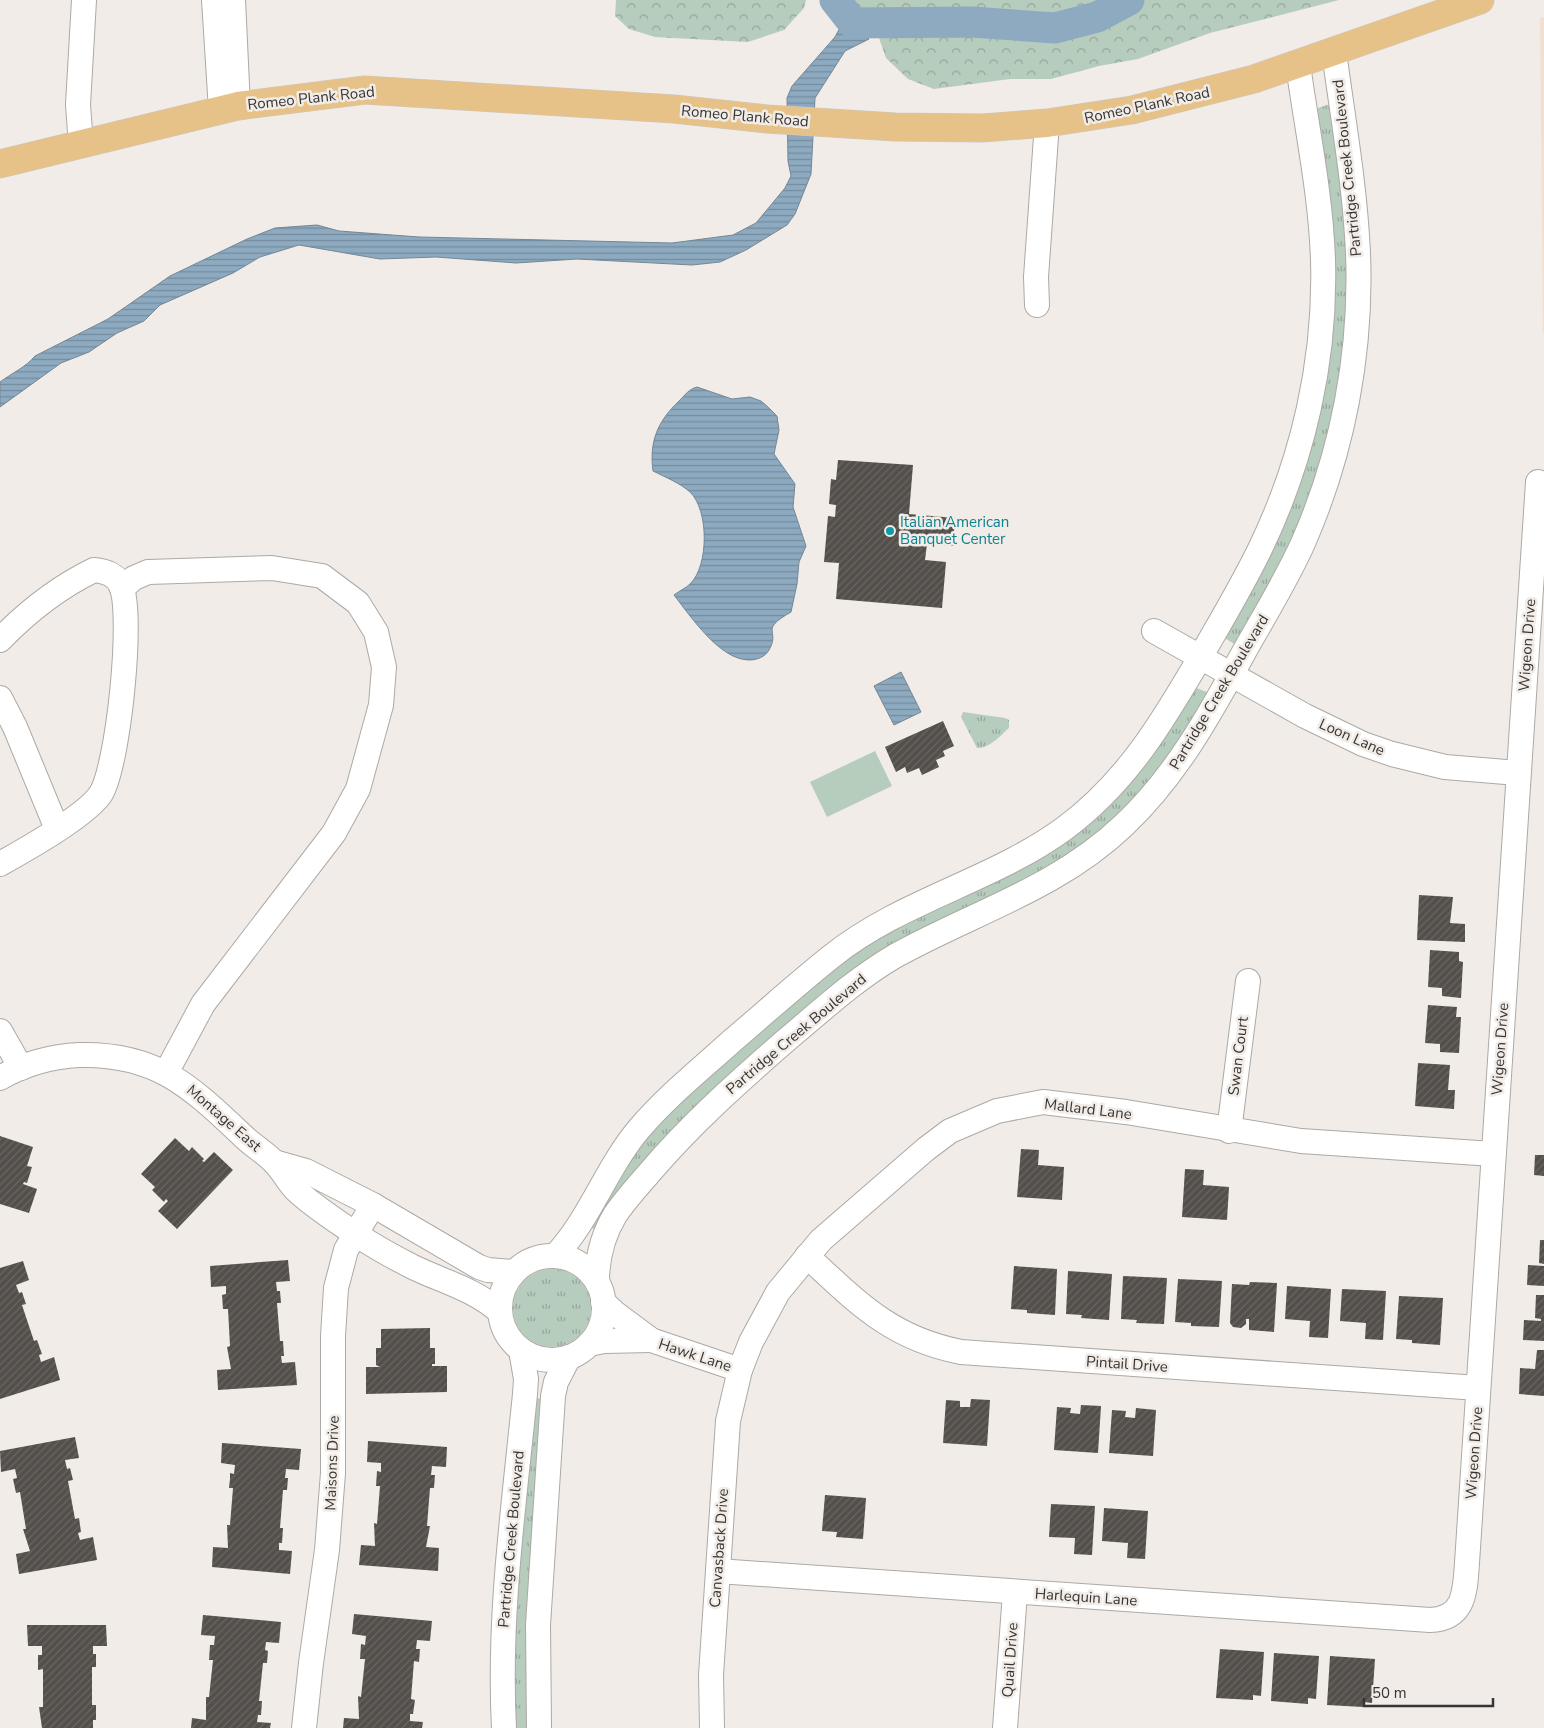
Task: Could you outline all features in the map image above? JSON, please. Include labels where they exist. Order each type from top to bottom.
[{"type":"main road","name":"Romeo Plank Road","points":[[0,164],[230,108],[365,90],[674,110],[835,124],[940,128],[1047,123],[1172,102],[1298,65],[1480,0]]},
{"type":"street","points":[[81,145],[78,105],[84,0]]},
{"type":"street","points":[[214,0],[230,108]]},
{"type":"street","points":[[230,108],[232,0]]},
{"type":"street","name":"Partridge Creek Boulevard","points":[[600,1292],[600,1253],[614,1216],[669,1150],[705,1112],[829,1004],[865,976],[919,944],[1045,883],[1094,850],[1124,825],[1172,772],[1232,674],[1303,543],[1329,475],[1349,388],[1355,342],[1358,257],[1356,223],[1334,52]]},
{"type":"street","points":[[554,1256],[572,1236],[609,1172],[638,1130],[690,1077],[801,982],[862,935],[905,911],[1013,860],[1042,844],[1085,812],[1132,764],[1165,718],[1243,582],[1275,515],[1300,446],[1312,392],[1321,327],[1323,264],[1317,194],[1298,65]]},
{"type":"street","points":[[1037,305],[1036,277],[1047,123]]},
{"type":"street","name":"Wigeon Drive","points":[[1454,1614],[1461,1602],[1465,1587],[1538,482]]},
{"type":"street","points":[[122,588],[134,578],[148,572],[272,568],[322,576],[358,603],[376,632],[384,667],[382,705],[358,790],[334,833],[203,1004],[166,1073]]},
{"type":"street","points":[[0,640],[24,615],[50,595],[94,570],[112,575],[122,588],[125,615],[123,684],[110,770],[100,795],[80,814],[0,864]]},
{"type":"street","name":"Loon Lane","points":[[1154,631],[1329,728],[1392,754],[1445,767],[1518,773]]},
{"type":"street","points":[[0,698],[15,727],[57,829]]},
{"type":"street","name":"Swan Court","points":[[1228,1131],[1248,981]]},
{"type":"street","points":[[0,1031],[21,1068]]},
{"type":"street","name":"Montage East","points":[[0,1078],[21,1068],[66,1056],[92,1055],[123,1058],[166,1073],[197,1092],[274,1162],[296,1190],[355,1234],[412,1266],[479,1295],[500,1312]]},
{"type":"street","name":"Mallard Lane","points":[[740,1370],[764,1316],[778,1292],[807,1256],[841,1221],[950,1131],[997,1111],[1043,1102],[1228,1131],[1301,1140],[1493,1154]]},
{"type":"street","name":"Montage East","points":[[274,1162],[306,1171],[373,1205],[468,1262],[488,1270],[514,1272]]},
{"type":"street","name":"Maisons Drive","points":[[304,1728],[327,1550],[333,1473],[334,1303],[340,1268],[355,1234],[373,1205]]},
{"type":"street","points":[[554,1256],[574,1261],[591,1273],[600,1292],[601,1323],[589,1344],[570,1357],[544,1360],[521,1350],[506,1334],[500,1312],[503,1291],[514,1272],[533,1259],[554,1256]]},
{"type":"street","name":"Pintail Drive","points":[[807,1256],[878,1319],[918,1341],[946,1349],[970,1353],[1478,1388]]},
{"type":"street","name":"Hawk Lane","points":[[600,1292],[616,1314],[651,1340],[740,1370]]},
{"type":"street","name":"Hawk Lane","points":[[589,1344],[604,1341],[651,1340]]},
{"type":"street","name":"Partridge Creek Boulevard","points":[[504,1728],[502,1689],[504,1608],[526,1379],[521,1350]]},
{"type":"street","name":"Partridge Creek Boulevard","points":[[539,1728],[538,1625],[553,1396],[556,1382],[570,1357]]},
{"type":"street","name":"Canvasback Drive","points":[[712,1728],[711,1675],[728,1421],[740,1370]]},
{"type":"street","name":"Harlequin Lane","points":[[718,1571],[1430,1620],[1443,1620],[1454,1614]]},
{"type":"street","name":"Quail Drive","points":[[1005,1728],[1014,1592]]},
{"type":"shaded area","points":[[1544,17],[1544,333],[1543,333],[1540,18]]},
{"type":"green space","points":[[616,0],[806,0],[804,8],[784,30],[748,42],[655,37],[629,29],[615,16]]},
{"type":"green space","points":[[847,0],[1339,0],[1210,33],[1138,59],[1099,66],[1051,79],[1010,79],[934,89],[908,79],[886,58],[879,38]]},
{"type":"green space","points":[[1330,104],[1343,191],[1348,243],[1349,282],[1343,359],[1328,435],[1305,509],[1291,545],[1272,584],[1236,645],[1223,637],[1311,442],[1315,109]]},
{"type":"green space","points":[[1194,687],[1209,693],[1175,749],[1148,786],[1092,839],[1043,872],[906,938],[597,1230],[589,1227],[633,1154],[671,1110],[825,973],[871,941],[1023,865]]},
{"type":"green space","points":[[963,712],[1005,718],[1009,720],[1009,728],[990,744],[977,748],[961,717]]},
{"type":"green space","points":[[875,751],[892,786],[827,817],[810,782]]},
{"type":"green space","points":[[552,1269],[567,1272],[579,1281],[588,1293],[591,1308],[588,1323],[579,1335],[567,1344],[552,1347],[537,1344],[525,1335],[516,1323],[513,1308],[516,1293],[525,1281],[537,1272]]},
{"type":"green space","points":[[536,1398],[543,1399],[529,1728],[513,1728],[513,1610]]},
{"type":"water","points":[[839,20],[869,39],[845,51],[815,98],[811,174],[795,214],[787,225],[746,250],[720,262],[692,265],[577,259],[516,263],[436,257],[380,259],[299,245],[260,257],[233,273],[160,305],[144,321],[117,333],[89,352],[61,363],[0,407],[0,382],[23,367],[35,356],[108,319],[170,276],[247,239],[275,228],[317,225],[339,231],[419,237],[672,243],[733,235],[756,223],[785,188],[791,176],[788,161],[787,98],[792,86],[835,37],[842,24]]},
{"type":"water","points":[[697,387],[732,399],[750,397],[761,401],[768,407],[777,416],[779,430],[774,454],[795,484],[793,507],[806,546],[799,562],[797,584],[791,612],[775,623],[769,650],[763,656],[755,659],[738,658],[727,653],[707,636],[674,595],[688,585],[696,576],[701,565],[704,538],[703,524],[701,511],[690,492],[653,471],[652,450],[660,424],[687,392]]},
{"type":"water","points":[[901,672],[921,712],[894,725],[874,686]]},
{"type":"building","name":"Italian American Banquet Center","points":[[838,460],[913,465],[909,514],[955,518],[953,546],[927,544],[925,560],[946,562],[942,608],[836,599],[839,563],[824,562],[828,516],[835,517],[836,505],[829,504],[831,479],[836,480]]},
{"type":"building","points":[[943,721],[954,746],[943,751],[945,756],[936,760],[939,767],[922,775],[919,768],[907,773],[905,767],[896,772],[885,747]]},
{"type":"building","points":[[1419,895],[1453,897],[1450,923],[1465,924],[1465,942],[1417,940]]},
{"type":"building","points":[[1430,950],[1459,952],[1459,961],[1463,962],[1461,998],[1442,996],[1442,988],[1428,987]]},
{"type":"building","points":[[1428,1005],[1457,1007],[1456,1017],[1461,1017],[1459,1053],[1440,1052],[1440,1044],[1425,1043]]},
{"type":"building","points":[[1418,1063],[1450,1065],[1448,1090],[1455,1090],[1454,1109],[1415,1106]]},
{"type":"building","points":[[0,1136],[33,1147],[27,1166],[32,1167],[27,1183],[24,1182],[23,1184],[37,1189],[29,1213],[0,1204]]},
{"type":"building","points":[[175,1138],[189,1151],[192,1147],[204,1159],[202,1161],[204,1162],[214,1152],[233,1170],[177,1229],[158,1211],[168,1201],[166,1199],[164,1202],[152,1190],[155,1187],[141,1174]]},
{"type":"building","points":[[1021,1149],[1039,1150],[1038,1165],[1064,1167],[1062,1200],[1017,1197]]},
{"type":"building","points":[[1535,1155],[1544,1155],[1544,1176],[1534,1175]]},
{"type":"building","points":[[1185,1169],[1204,1170],[1203,1185],[1229,1187],[1227,1220],[1182,1217]]},
{"type":"building","points":[[1540,1240],[1544,1240],[1544,1264],[1539,1263]]},
{"type":"building","points":[[288,1260],[290,1281],[276,1282],[277,1291],[280,1291],[281,1303],[277,1303],[280,1341],[283,1341],[284,1356],[281,1356],[282,1363],[295,1362],[297,1385],[218,1390],[217,1370],[231,1369],[227,1347],[230,1346],[228,1309],[223,1309],[222,1295],[226,1294],[226,1286],[211,1287],[210,1266]]},
{"type":"building","points":[[23,1261],[29,1280],[16,1285],[19,1293],[22,1292],[26,1304],[22,1305],[34,1341],[37,1340],[42,1354],[39,1355],[41,1362],[54,1357],[60,1380],[0,1399],[0,1268]]},
{"type":"building","points":[[1528,1265],[1544,1266],[1544,1286],[1527,1285]]},
{"type":"building","points":[[1014,1266],[1057,1269],[1055,1315],[1027,1313],[1027,1310],[1011,1309]]},
{"type":"building","points":[[1068,1271],[1112,1274],[1109,1320],[1081,1318],[1082,1315],[1066,1314]]},
{"type":"building","points":[[1123,1276],[1167,1278],[1164,1324],[1136,1323],[1137,1320],[1121,1319]]},
{"type":"building","points":[[1178,1279],[1222,1281],[1219,1327],[1191,1326],[1191,1323],[1175,1322]]},
{"type":"building","points":[[1250,1282],[1277,1283],[1274,1332],[1249,1330],[1249,1319],[1246,1319],[1246,1324],[1241,1328],[1233,1327],[1230,1323],[1232,1284],[1249,1285]]},
{"type":"building","points":[[1287,1286],[1331,1289],[1328,1338],[1309,1337],[1310,1321],[1285,1319]]},
{"type":"building","points":[[1342,1289],[1386,1291],[1383,1340],[1365,1339],[1366,1323],[1340,1321]]},
{"type":"building","points":[[1536,1295],[1544,1295],[1544,1341],[1523,1340],[1524,1320],[1541,1321],[1541,1319],[1535,1318]]},
{"type":"building","points":[[1399,1296],[1443,1298],[1440,1345],[1412,1343],[1412,1340],[1396,1339]]},
{"type":"building","points":[[430,1328],[430,1348],[435,1348],[435,1364],[432,1364],[432,1366],[447,1366],[447,1392],[366,1394],[366,1367],[380,1367],[376,1365],[376,1348],[381,1348],[381,1329]]},
{"type":"building","points":[[1537,1350],[1544,1350],[1544,1396],[1519,1394],[1520,1368],[1535,1369]]},
{"type":"building","points":[[971,1399],[990,1400],[987,1446],[943,1443],[946,1400],[960,1401],[960,1407],[970,1407]]},
{"type":"building","points":[[1081,1405],[1101,1406],[1098,1453],[1054,1450],[1057,1407],[1071,1408],[1070,1413],[1080,1414]]},
{"type":"building","points":[[1136,1408],[1156,1410],[1153,1456],[1109,1453],[1112,1410],[1126,1411],[1125,1417],[1135,1418]]},
{"type":"building","points":[[75,1437],[79,1458],[65,1460],[67,1469],[70,1468],[73,1480],[68,1481],[75,1519],[79,1518],[81,1532],[78,1533],[80,1540],[93,1537],[97,1560],[19,1574],[16,1554],[30,1551],[23,1529],[26,1529],[20,1492],[16,1493],[13,1479],[17,1478],[15,1469],[1,1472],[0,1451]]},
{"type":"building","points":[[368,1441],[447,1447],[446,1467],[432,1466],[431,1475],[435,1475],[434,1488],[430,1488],[427,1526],[430,1526],[426,1547],[439,1548],[438,1571],[359,1565],[361,1545],[375,1546],[374,1523],[377,1524],[380,1486],[376,1486],[377,1471],[381,1472],[381,1463],[367,1462]]},
{"type":"building","points":[[222,1443],[301,1449],[299,1470],[286,1469],[285,1478],[288,1478],[287,1490],[283,1490],[280,1528],[283,1528],[282,1543],[279,1543],[279,1550],[292,1551],[290,1574],[212,1567],[213,1547],[228,1548],[227,1525],[230,1525],[233,1488],[229,1488],[230,1473],[234,1474],[235,1465],[221,1463]]},
{"type":"building","points":[[825,1495],[866,1498],[863,1539],[836,1537],[837,1532],[822,1531]]},
{"type":"building","points":[[1051,1504],[1095,1506],[1092,1555],[1074,1554],[1075,1538],[1049,1537]]},
{"type":"building","points":[[1104,1508],[1148,1511],[1145,1559],[1127,1558],[1128,1543],[1102,1541]]},
{"type":"building","points":[[354,1614],[432,1621],[430,1641],[417,1640],[416,1649],[420,1649],[419,1662],[414,1661],[411,1699],[415,1700],[413,1714],[410,1714],[410,1721],[423,1722],[422,1728],[343,1728],[344,1718],[359,1719],[358,1696],[361,1697],[365,1659],[360,1659],[361,1644],[365,1645],[366,1636],[352,1634]]},
{"type":"building","points":[[203,1615],[281,1622],[279,1643],[266,1642],[265,1650],[268,1651],[267,1663],[263,1663],[259,1701],[262,1701],[261,1715],[258,1715],[257,1722],[271,1723],[270,1728],[191,1728],[192,1718],[206,1720],[206,1697],[209,1697],[213,1660],[209,1660],[210,1645],[214,1645],[215,1636],[201,1635]]},
{"type":"building","points":[[27,1625],[106,1625],[107,1646],[93,1646],[93,1654],[96,1654],[96,1667],[92,1667],[92,1705],[96,1705],[96,1720],[93,1720],[93,1728],[42,1728],[39,1707],[43,1707],[43,1669],[38,1670],[38,1655],[42,1655],[42,1646],[28,1646]]},
{"type":"building","points":[[1220,1649],[1264,1652],[1261,1696],[1253,1695],[1253,1700],[1216,1698]]},
{"type":"building","points":[[1274,1653],[1319,1656],[1316,1699],[1308,1698],[1308,1704],[1271,1701]]},
{"type":"building","points":[[1330,1656],[1375,1659],[1372,1703],[1364,1702],[1363,1707],[1327,1705]]},
{"type":"waterway","points":[[835,0],[853,23],[972,22],[1055,28],[1097,17],[1129,0]]},
{"type":"waterway","points":[[846,31],[853,23]]},
{"type":"place","name":"Italian American Banquet Center","points":[[890,531]]}]
